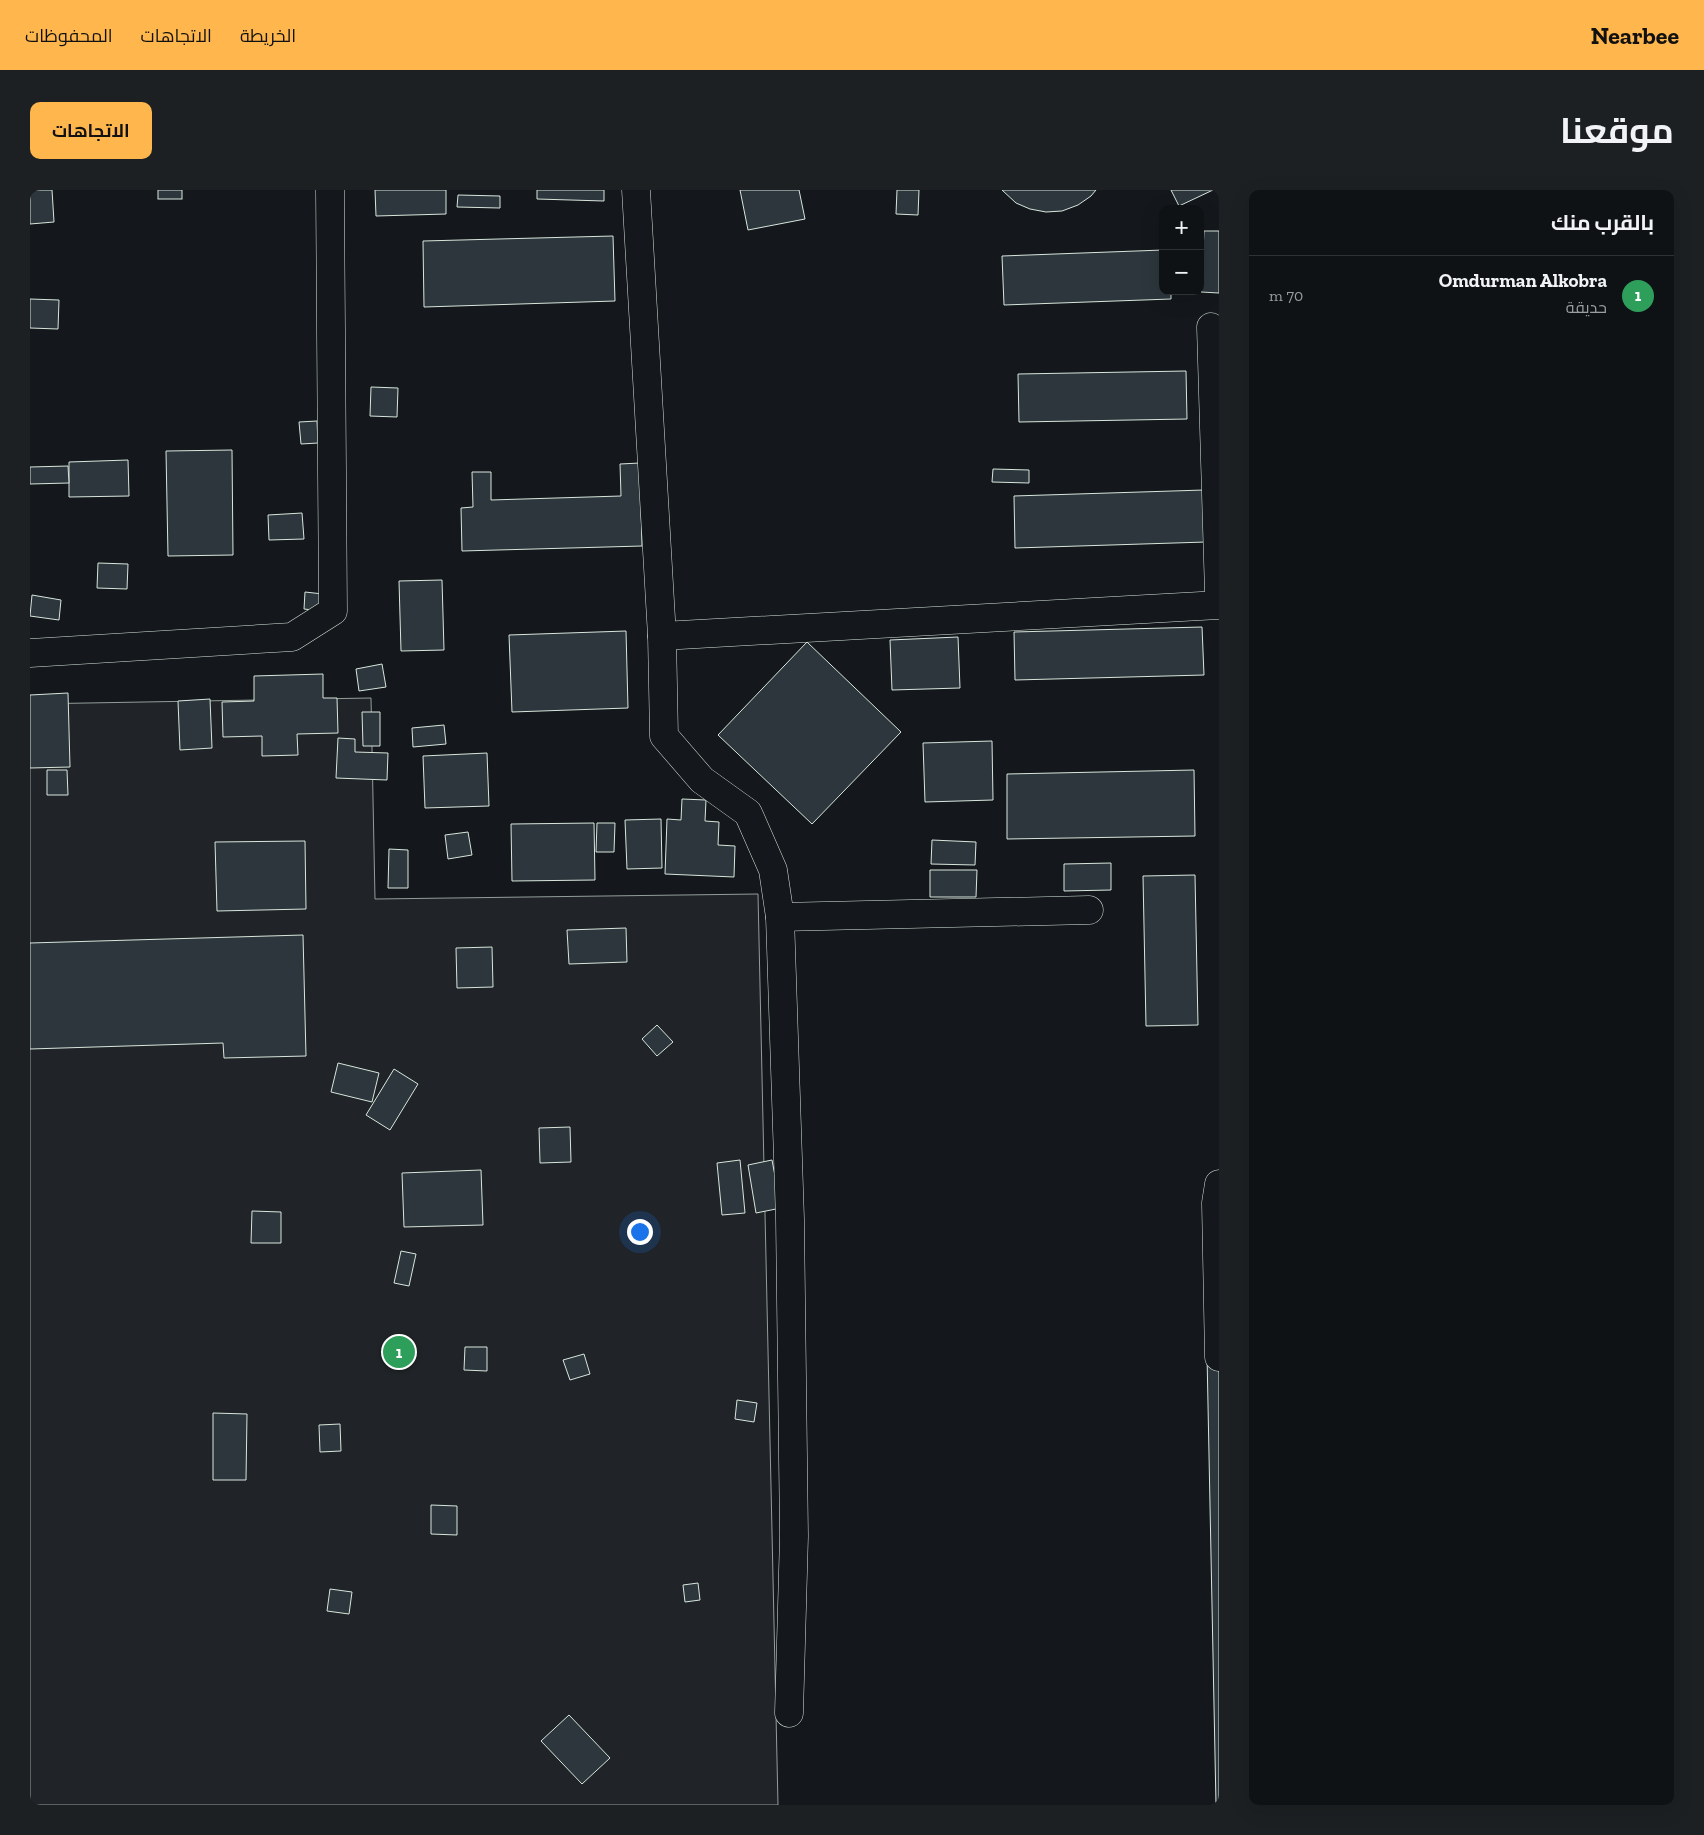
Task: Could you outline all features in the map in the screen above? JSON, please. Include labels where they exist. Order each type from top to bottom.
[{"type":"street","points":[[30,653],[292,637],[333,612],[330,190]]},
{"type":"street","points":[[636,190],[662,636],[664,736],[702,780],[748,813],[773,870],[780,917],[790,1219],[793,1496],[789,1713]]},
{"type":"street","points":[[1211,327],[1219,593]]},
{"type":"street","points":[[662,636],[1219,605]]},
{"type":"street","points":[[780,917],[1089,910]]},
{"type":"street","points":[[1219,1184],[1216,1203],[1219,1357]]},
{"type":"shaded area","points":[[371,698],[375,899],[758,894],[778,1805],[30,1805],[30,704]]},
{"type":"building","points":[[30,190],[52,190],[54,222],[30,224]]},
{"type":"building","points":[[158,190],[182,190],[182,199],[158,199]]},
{"type":"building","points":[[375,190],[446,190],[446,214],[376,216]]},
{"type":"building","points":[[537,190],[604,190],[604,201],[537,199]]},
{"type":"building","points":[[740,190],[799,190],[805,219],[748,230]]},
{"type":"building","points":[[897,190],[919,190],[918,215],[896,214]]},
{"type":"building","points":[[1002,190],[1096,190],[1078,205],[1062,211],[1046,212],[1030,209],[1016,203]]},
{"type":"building","points":[[1171,190],[1213,190],[1181,205],[1178,205]]},
{"type":"building","points":[[458,195],[500,196],[500,208],[457,207]]},
{"type":"building","points":[[1204,231],[1219,231],[1219,293],[1204,292]]},
{"type":"building","points":[[613,236],[615,301],[424,307],[423,241]]},
{"type":"building","points":[[1159,250],[1159,295],[1171,295],[1171,299],[1004,305],[1002,256]]},
{"type":"building","points":[[30,299],[59,300],[58,329],[30,328]]},
{"type":"building","points":[[1186,371],[1187,419],[1019,422],[1018,374]]},
{"type":"building","points":[[371,387],[398,388],[397,417],[370,416]]},
{"type":"building","points":[[317,421],[318,443],[301,444],[299,422]]},
{"type":"building","points":[[232,450],[233,555],[168,556],[166,451]]},
{"type":"building","points":[[128,460],[129,496],[69,497],[69,462]]},
{"type":"building","points":[[640,463],[642,546],[462,551],[461,508],[473,507],[472,472],[491,472],[491,500],[621,496],[620,464]]},
{"type":"building","points":[[68,466],[69,483],[30,484],[30,467]]},
{"type":"building","points":[[993,469],[1029,470],[1029,483],[992,482]]},
{"type":"building","points":[[1204,490],[1206,542],[1015,548],[1014,496]]},
{"type":"building","points":[[302,513],[304,539],[269,540],[268,515]]},
{"type":"building","points":[[98,563],[128,564],[127,589],[97,588]]},
{"type":"building","points":[[442,580],[444,650],[401,651],[399,581]]},
{"type":"building","points":[[305,592],[323,594],[322,611],[304,609]]},
{"type":"building","points":[[32,595],[61,600],[59,620],[30,616]]},
{"type":"building","points":[[1202,627],[1204,675],[1015,680],[1014,632]]},
{"type":"building","points":[[626,631],[628,708],[512,712],[509,635]]},
{"type":"building","points":[[958,637],[960,688],[892,690],[890,640]]},
{"type":"building","points":[[807,642],[901,732],[812,824],[718,735]]},
{"type":"building","points":[[382,664],[386,687],[359,691],[356,669]]},
{"type":"building","points":[[323,674],[323,698],[337,698],[338,733],[297,734],[298,755],[262,756],[262,736],[223,737],[222,702],[254,701],[254,676]]},
{"type":"building","points":[[68,693],[70,767],[30,768],[30,695]]},
{"type":"building","points":[[210,699],[212,748],[180,750],[178,701]]},
{"type":"building","points":[[362,712],[380,712],[380,746],[363,746]]},
{"type":"building","points":[[444,725],[446,744],[413,747],[412,728]]},
{"type":"building","points":[[338,738],[355,739],[355,752],[388,753],[387,780],[336,778]]},
{"type":"building","points":[[992,741],[993,800],[925,802],[923,743]]},
{"type":"building","points":[[487,753],[489,806],[425,808],[423,756]]},
{"type":"building","points":[[47,770],[67,770],[68,795],[47,795]]},
{"type":"building","points":[[1194,770],[1195,836],[1007,839],[1007,774]]},
{"type":"building","points":[[682,799],[706,800],[705,821],[719,822],[718,845],[735,846],[734,877],[665,874],[667,819],[681,820]]},
{"type":"building","points":[[661,819],[662,868],[627,869],[625,820]]},
{"type":"building","points":[[594,823],[595,880],[512,881],[511,824]]},
{"type":"building","points":[[597,823],[615,823],[614,852],[596,852]]},
{"type":"building","points":[[468,832],[472,855],[448,859],[445,835]]},
{"type":"building","points":[[932,840],[976,842],[975,865],[931,864]]},
{"type":"building","points":[[305,841],[306,909],[217,911],[215,842]]},
{"type":"building","points":[[389,849],[408,850],[408,888],[388,888]]},
{"type":"building","points":[[1111,863],[1111,890],[1064,891],[1064,864]]},
{"type":"building","points":[[930,870],[977,870],[976,897],[930,897]]},
{"type":"building","points":[[1195,875],[1198,1025],[1146,1026],[1143,876]]},
{"type":"building","points":[[626,928],[627,962],[569,964],[567,930]]},
{"type":"building","points":[[303,935],[306,1056],[224,1058],[223,1043],[30,1049],[30,943]]},
{"type":"building","points":[[492,947],[493,987],[457,988],[456,948]]},
{"type":"building","points":[[657,1025],[673,1042],[657,1056],[642,1039]]},
{"type":"building","points":[[338,1063],[379,1073],[372,1102],[331,1092]]},
{"type":"building","points":[[394,1069],[418,1084],[390,1130],[366,1115]]},
{"type":"building","points":[[570,1127],[571,1162],[540,1163],[539,1128]]},
{"type":"building","points":[[740,1160],[745,1213],[722,1215],[717,1163]]},
{"type":"building","points":[[772,1160],[781,1208],[756,1213],[748,1165]]},
{"type":"building","points":[[481,1170],[483,1225],[404,1227],[402,1173]]},
{"type":"building","points":[[1204,1204],[1219,1204],[1219,1805],[1216,1805]]},
{"type":"building","points":[[252,1211],[281,1212],[281,1243],[251,1243]]},
{"type":"building","points":[[401,1251],[416,1254],[409,1286],[394,1283]]},
{"type":"building","points":[[465,1347],[487,1347],[487,1371],[464,1370]]},
{"type":"building","points":[[584,1354],[590,1374],[570,1380],[563,1360]]},
{"type":"building","points":[[737,1400],[757,1403],[754,1422],[735,1419]]},
{"type":"building","points":[[213,1413],[247,1414],[246,1480],[213,1480]]},
{"type":"building","points":[[340,1424],[341,1451],[320,1452],[319,1425]]},
{"type":"building","points":[[431,1505],[457,1506],[457,1535],[431,1534]]},
{"type":"building","points":[[698,1583],[700,1600],[685,1602],[683,1585]]},
{"type":"building","points":[[330,1589],[352,1592],[349,1614],[327,1611]]},
{"type":"building","points":[[569,1715],[610,1758],[582,1784],[541,1741]]},
{"type":"place","name":"Omdurman Alkobra","points":[[399,1352]]}]
